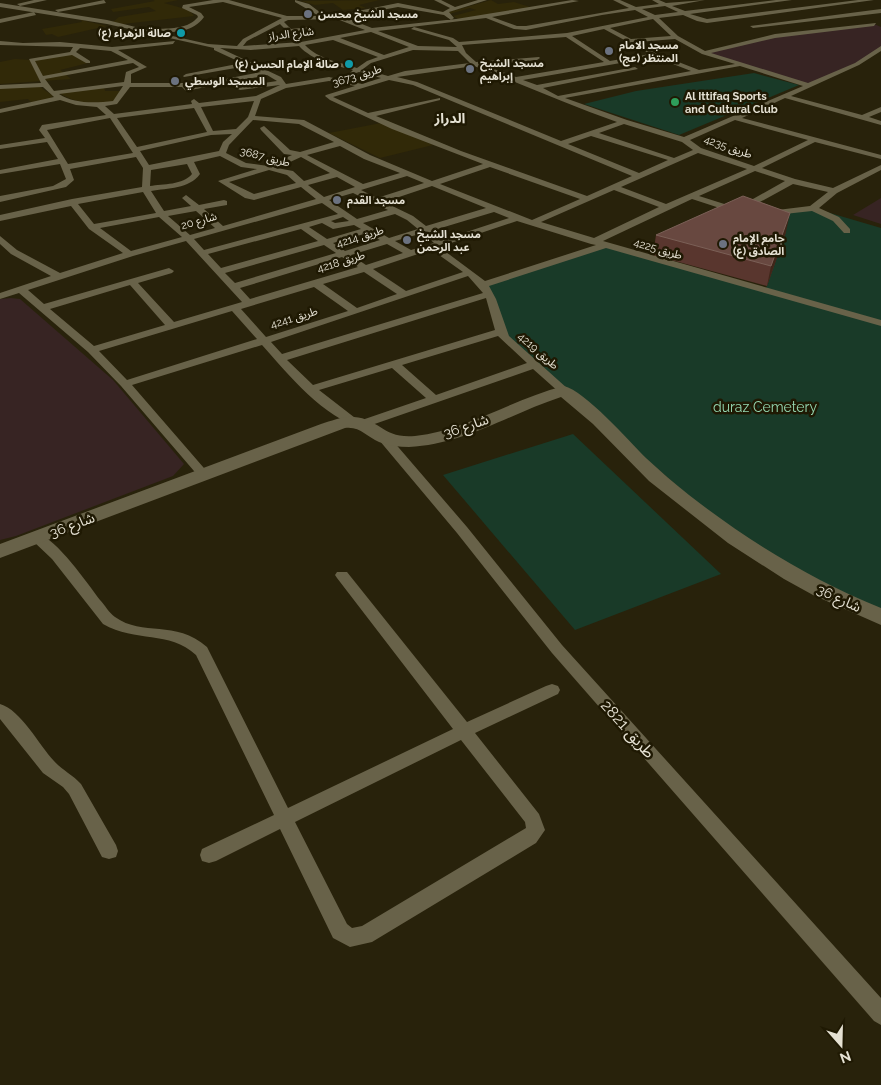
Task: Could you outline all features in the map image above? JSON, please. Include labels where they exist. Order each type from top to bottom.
[{"type":"street","points":[[0,6],[44,0]]},
{"type":"street","points":[[71,0],[83,5]]},
{"type":"street","points":[[149,32],[184,28],[199,21],[200,17],[199,14],[185,6],[223,0],[277,14],[284,19],[289,31],[311,29]]},
{"type":"street","points":[[438,0],[454,8]]},
{"type":"street","points":[[446,14],[446,11],[454,8],[484,0]]},
{"type":"street","points":[[535,0],[553,6]]},
{"type":"street","points":[[575,0],[582,4]]},
{"type":"street","name":"شارع الدراز","points":[[9,6],[107,22],[208,46],[289,48],[300,44],[371,30],[456,21],[553,6],[575,0]]},
{"type":"street","points":[[655,0],[703,21],[871,0]]},
{"type":"street","points":[[693,0],[776,36]]},
{"type":"street","points":[[488,16],[522,28],[634,8],[702,0]]},
{"type":"street","points":[[731,0],[811,32]]},
{"type":"street","points":[[338,17],[427,50],[567,35],[654,17],[789,0]]},
{"type":"street","points":[[810,0],[878,25]]},
{"type":"street","points":[[0,21],[103,1],[109,10]]},
{"type":"street","points":[[277,14],[289,9],[297,1],[316,10],[323,16]]},
{"type":"street","points":[[617,2],[638,1]]},
{"type":"street","points":[[776,1],[845,28]]},
{"type":"street","points":[[617,2],[654,17],[676,37],[704,53],[808,85]]},
{"type":"street","points":[[239,48],[245,40],[284,19],[323,16],[338,17],[398,5],[446,14],[456,21]]},
{"type":"street","points":[[589,7],[624,23]]},
{"type":"street","points":[[0,14],[28,9]]},
{"type":"street","points":[[301,12],[316,10]]},
{"type":"street","points":[[753,26],[881,10]]},
{"type":"street","points":[[24,22],[61,14]]},
{"type":"street","points":[[107,22],[115,18]]},
{"type":"street","points":[[704,53],[776,36],[878,25]]},
{"type":"street","points":[[403,26],[440,35],[459,47],[463,54],[475,64]]},
{"type":"street","points":[[604,27],[656,55],[700,72]]},
{"type":"street","points":[[328,33],[384,57]]},
{"type":"street","points":[[484,35],[500,41]]},
{"type":"street","points":[[567,35],[608,62]]},
{"type":"street","points":[[629,41],[676,37]]},
{"type":"street","points":[[0,43],[24,45],[60,44],[112,49],[183,40]]},
{"type":"street","points":[[300,44],[315,56],[358,70],[415,83],[639,176]]},
{"type":"street","points":[[73,53],[73,50],[78,46]]},
{"type":"street","points":[[208,46],[267,73],[283,84]]},
{"type":"street","points":[[227,54],[266,47]]},
{"type":"street","points":[[228,82],[243,88],[336,79],[358,70],[366,64],[415,47]]},
{"type":"street","points":[[685,140],[857,64],[881,48]]},
{"type":"street","points":[[0,199],[63,185],[70,180],[64,164],[42,129],[58,124],[96,106],[115,103],[125,92],[128,73],[144,67],[112,49]]},
{"type":"street","points":[[88,62],[73,53],[32,59],[43,82],[52,93],[60,98],[96,106],[112,116],[147,168],[146,190],[162,215],[188,238],[248,303]]},
{"type":"street","points":[[516,79],[656,55]]},
{"type":"street","name":"طريق 3673","points":[[537,58],[411,72],[328,96],[403,132],[489,165],[588,199]]},
{"type":"street","points":[[0,87],[43,82],[135,62]]},
{"type":"street","points":[[185,87],[195,77],[247,64]]},
{"type":"street","name":"طريق 4235","points":[[475,64],[516,79],[588,110],[685,140],[698,150],[792,180],[834,191]]},
{"type":"street","points":[[557,98],[740,65]]},
{"type":"street","points":[[580,67],[596,77],[624,89]]},
{"type":"street","points":[[536,88],[635,69]]},
{"type":"street","points":[[52,93],[127,84],[185,87],[228,82],[267,73]]},
{"type":"street","points":[[549,73],[589,91]]},
{"type":"street","points":[[183,76],[195,77],[215,84]]},
{"type":"street","points":[[336,79],[363,86]]},
{"type":"street","points":[[58,124],[258,98],[283,84]]},
{"type":"street","points":[[185,87],[211,134]]},
{"type":"street","points":[[785,96],[881,123]]},
{"type":"street","points":[[0,111],[60,98]]},
{"type":"street","name":"طريق 3687","points":[[258,98],[250,118],[226,144],[222,152],[225,156],[244,165],[287,172],[368,230],[410,253]]},
{"type":"street","points":[[367,115],[379,114],[438,99]]},
{"type":"street","points":[[862,118],[881,109]]},
{"type":"street","name":"طريق 4225","points":[[250,118],[302,122],[341,144],[405,174],[433,183],[517,218],[639,255],[881,323]]},
{"type":"street","points":[[735,118],[881,157]]},
{"type":"street","points":[[562,143],[624,122]]},
{"type":"street","name":"طريق 4219","points":[[264,128],[286,152],[302,155],[337,174],[377,201],[410,218],[425,230],[440,244],[442,253],[470,273],[489,294],[500,332],[564,391]]},
{"type":"street","points":[[0,172],[137,152],[211,134],[239,131]]},
{"type":"street","points":[[591,133],[674,160]]},
{"type":"street","points":[[594,242],[666,206],[788,154],[815,139]]},
{"type":"street","points":[[0,147],[49,140]]},
{"type":"street","points":[[337,174],[254,197],[248,196],[222,181],[269,168],[312,150],[341,144]]},
{"type":"street","points":[[534,222],[698,150]]},
{"type":"street","points":[[147,168],[190,161],[222,152]]},
{"type":"street","points":[[2,216],[72,202],[176,185],[192,179],[196,174],[190,161]]},
{"type":"street","points":[[377,201],[489,165]]},
{"type":"street","points":[[691,196],[736,211],[765,214],[813,208],[834,191],[881,167]]},
{"type":"street","name":"شارع 20","points":[[0,296],[130,254],[274,214],[405,174]]},
{"type":"street","points":[[726,215],[792,180]]},
{"type":"street","points":[[614,187],[666,206]]},
{"type":"street","points":[[102,197],[109,208]]},
{"type":"street","points":[[186,198],[221,228]]},
{"type":"street","points":[[72,202],[92,227],[130,254]]},
{"type":"street","points":[[92,227],[224,203]]},
{"type":"street","points":[[813,208],[836,219],[848,231]]},
{"type":"street","name":"طريق 4214","points":[[234,287],[493,209]]},
{"type":"street","points":[[323,220],[336,226],[396,211]]},
{"type":"street","points":[[274,214],[299,226],[405,295]]},
{"type":"street","points":[[202,253],[346,214]]},
{"type":"street","name":"طريق 4218","points":[[92,350],[366,268],[517,218]]},
{"type":"street","points":[[218,272],[368,230]]},
{"type":"street","points":[[0,239],[14,252],[58,276]]},
{"type":"street","points":[[482,285],[605,245]]},
{"type":"street","points":[[639,255],[657,247]]},
{"type":"street","points":[[0,256],[14,252]]},
{"type":"street","points":[[42,308],[169,271]]},
{"type":"street","name":"طريق 4241","points":[[125,384],[336,318],[470,273]]},
{"type":"street","points":[[132,282],[172,326]]},
{"type":"street","points":[[315,283],[355,311]]},
{"type":"street","points":[[20,289],[92,350],[125,384],[204,475]]},
{"type":"street","points":[[281,358],[489,294]]},
{"type":"street","points":[[234,307],[281,358],[312,388],[341,414],[359,423],[536,364]]},
{"type":"street","points":[[336,318],[358,335]]},
{"type":"street","points":[[312,388],[500,332]]},
{"type":"street","points":[[393,363],[434,399]]},
{"type":"street","name":"شارع 36","points":[[0,551],[327,428],[359,423],[382,437],[394,441],[406,441],[456,431],[564,391],[590,412],[655,476],[700,513],[751,550],[812,586],[881,616]]},
{"type":"street","name":"طريق 2821","points":[[382,437],[462,530],[558,649],[881,1014]]},
{"type":"street","points":[[38,538],[57,556],[114,625],[130,631],[171,634],[190,640],[197,645],[206,658],[340,930],[350,938],[365,935],[530,837],[536,830],[533,819],[342,576]]},
{"type":"street","points":[[208,855],[464,730],[552,690]]},
{"type":"street","points":[[0,710],[8,716],[49,768],[69,782],[109,851]]},
{"type":"shaded area","points":[[874,24],[881,27],[881,48],[871,56],[808,85],[704,53],[757,39]]},
{"type":"shaded area","points":[[881,198],[881,224],[853,215]]},
{"type":"shaded area","points":[[0,299],[20,299],[113,380],[184,464],[173,476],[16,536],[0,540]]},
{"type":"green space","name":"Al Ittifaq Sports and Cultural Club","points":[[754,73],[799,85],[679,135],[584,104],[636,91]]},
{"type":"green space","name":"duraz Cemetery","points":[[813,208],[881,228],[881,610],[751,550],[500,332],[482,285],[605,245],[765,291],[786,232],[777,213]]},
{"type":"green space","points":[[573,434],[721,574],[575,630],[443,475]]},
{"type":"sand","points":[[153,0],[178,0],[164,3],[189,10],[194,16],[123,24],[113,22],[119,17],[156,11],[149,7],[113,12],[111,9],[155,1]]},
{"type":"sand","points":[[379,0],[359,5],[366,8],[343,10],[333,3],[315,5],[301,1]]},
{"type":"sand","points":[[491,0],[498,4],[514,2],[533,8],[458,19],[453,16],[476,10],[470,8],[449,14],[449,12]]},
{"type":"sand","points":[[81,20],[107,26],[58,37],[52,34],[46,35],[42,29],[82,22]]},
{"type":"sand","points":[[71,54],[88,63],[60,70],[71,79],[0,84],[0,62]]},
{"type":"sand","points":[[40,87],[53,96],[50,99],[32,103],[28,99],[0,102],[0,88]]},
{"type":"sand","points":[[104,87],[105,91],[125,91],[115,100],[100,104],[77,101],[59,93]]},
{"type":"sand","points":[[381,123],[433,145],[380,158],[329,133]]},
{"type":"building","points":[[743,196],[790,213],[771,266],[656,235]]},
{"type":"place","name":"مسجد الشيخ محسن","points":[[308,14]]},
{"type":"place","name":"(ع) صالة الزهراء","points":[[181,33]]},
{"type":"place","name":"مسجد الامام المنتظر (عج)","points":[[609,51]]},
{"type":"place","name":"صالة الإمام الحسن (ع)","points":[[349,64]]},
{"type":"place","name":"مسجد الشيخ إبراهيم","points":[[470,69]]},
{"type":"place","name":"المسجد الوسطي","points":[[175,81]]},
{"type":"place","name":"Al Ittifaq Sports and Cultural Club","points":[[675,102]]},
{"type":"place","name":"مسجد القدم","points":[[337,200]]},
{"type":"place","name":"مسجد الشيخ عبد الرحمن","points":[[407,240]]},
{"type":"place","name":"جامع الإمام الصادق (ع)","points":[[723,244]]},
{"type":"district","name":"الدراز","points":[[450,118]]}]
